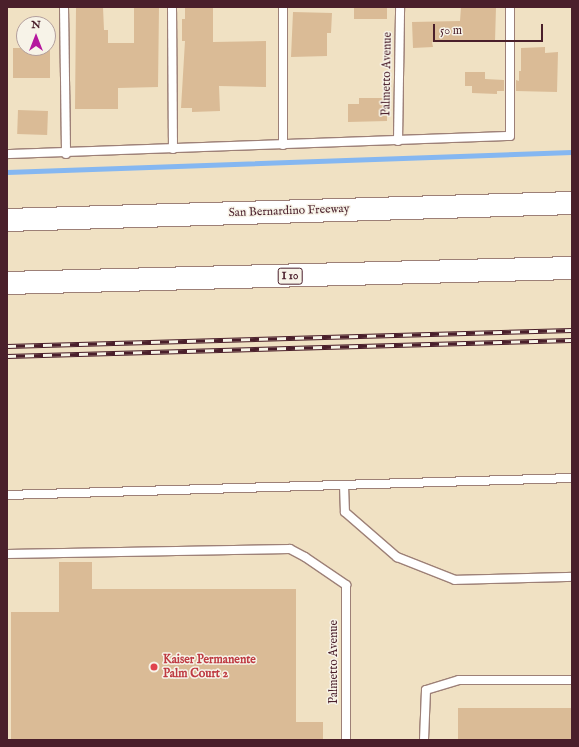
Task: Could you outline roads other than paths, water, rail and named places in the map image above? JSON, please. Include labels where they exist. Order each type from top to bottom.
[{"type":"highway","name":"San Bernardino Freeway","points":[[7,220],[572,203]]},
{"type":"highway","name":"I 10","points":[[7,283],[572,268]]},
{"type":"lane","points":[[64,7],[66,154]]},
{"type":"lane","points":[[172,7],[173,149]]},
{"type":"lane","points":[[282,7],[283,145]]},
{"type":"lane","name":"Palmetto Avenue","points":[[398,141],[400,7]]},
{"type":"lane","points":[[7,154],[66,154],[510,136],[510,7]]},
{"type":"lane","points":[[7,495],[572,478]]},
{"type":"lane","points":[[344,485],[345,512],[397,557],[455,580],[572,577]]},
{"type":"lane","name":"Palmetto Avenue","points":[[7,554],[290,549],[346,585],[346,740]]},
{"type":"lane","points":[[424,740],[426,690],[459,680],[572,680]]},
{"type":"waterway","points":[[7,172],[572,152]]},
{"type":"railway","points":[[7,346],[572,330]]},
{"type":"railway","points":[[7,356],[572,340]]},
{"type":"place","name":"Kaiser Permanente Palm Court 2","points":[[154,667]]}]
